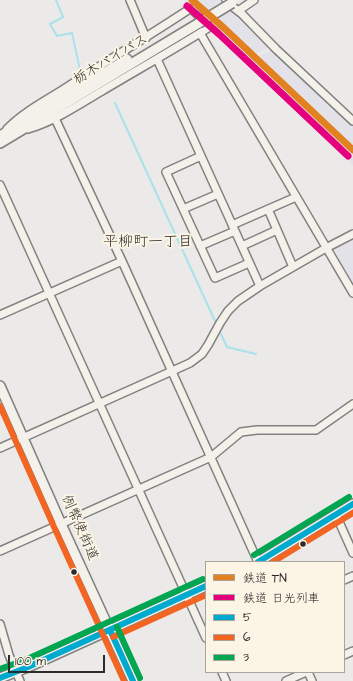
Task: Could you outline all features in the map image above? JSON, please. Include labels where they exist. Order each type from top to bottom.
[{"type":"main road","name":"栃木バイパス","points":[[0,138],[230,1]]},
{"type":"main road","name":"栃木バイパス","points":[[0,138],[18,132],[54,115],[197,20]]},
{"type":"main road","name":"例幣使街道","points":[[0,386],[133,681]]},
{"type":"main road","points":[[260,561],[353,504]]},
{"type":"main road","points":[[0,678],[18,677],[110,630],[205,586]]},
{"type":"street","points":[[130,0],[146,38]]},
{"type":"street","points":[[238,10],[254,0]]},
{"type":"street","points":[[230,1],[233,7],[238,10],[276,49],[353,121]]},
{"type":"street","points":[[0,138],[12,124],[30,111],[188,10],[193,10],[208,26],[208,28],[157,59],[84,101],[54,115],[122,261],[258,561]]},
{"type":"street","points":[[200,33],[353,293]]},
{"type":"street","points":[[157,59],[260,286]]},
{"type":"street","points":[[201,156],[166,172],[215,278],[249,262]]},
{"type":"street","points":[[0,184],[205,636]]},
{"type":"street","points":[[183,209],[218,194]]},
{"type":"street","points":[[200,246],[268,209],[296,197]]},
{"type":"street","points":[[268,209],[294,267]]},
{"type":"street","points":[[242,246],[277,230]]},
{"type":"street","points":[[0,448],[190,363],[202,354],[228,311],[238,301],[260,286],[353,234]]},
{"type":"street","points":[[0,315],[122,261]]},
{"type":"street","points":[[0,551],[210,457],[241,432],[257,430],[316,430],[353,404]]},
{"type":"street","points":[[336,515],[353,552]]},
{"type":"street","points":[[0,624],[9,655],[18,677]]},
{"type":"street","points":[[286,681],[305,673]]},
{"type":"shaded area","points":[[184,0],[221,0],[230,9],[238,14],[269,47],[250,57],[192,4],[187,7]]},
{"type":"shaded area","points":[[272,50],[353,125],[353,166],[330,136],[276,87],[279,83],[252,59]]},
{"type":"shaded area","points":[[353,237],[353,287],[332,248]]},
{"type":"waterway","points":[[56,0],[63,17],[50,24],[57,36],[72,33],[80,70]]},
{"type":"waterway","points":[[115,103],[215,321]]},
{"type":"waterway","points":[[221,334],[227,347],[256,354]]},
{"type":"rail line","name":"TN","points":[[192,0],[224,28],[353,150]]},
{"type":"rail line","name":"日光列車","points":[[187,6],[219,34],[348,156]]},
{"type":"transit line","name":"6","points":[[0,406],[124,681]]},
{"type":"transit line","name":"3","points":[[254,555],[349,497]]},
{"type":"transit line","name":"5","points":[[260,561],[353,504]]},
{"type":"transit line","name":"6","points":[[275,561],[353,513]]},
{"type":"transit line","name":"3","points":[[0,669],[25,660],[203,579]]},
{"type":"transit line","name":"5","points":[[0,678],[28,667],[205,586]]},
{"type":"transit line","name":"6","points":[[113,637],[205,595]]},
{"type":"transit line","name":"3","points":[[117,627],[140,678]]},
{"type":"transit line","name":"5","points":[[110,630],[133,681]]},
{"type":"district","name":"平柳町一丁目","points":[[148,243]]}]
